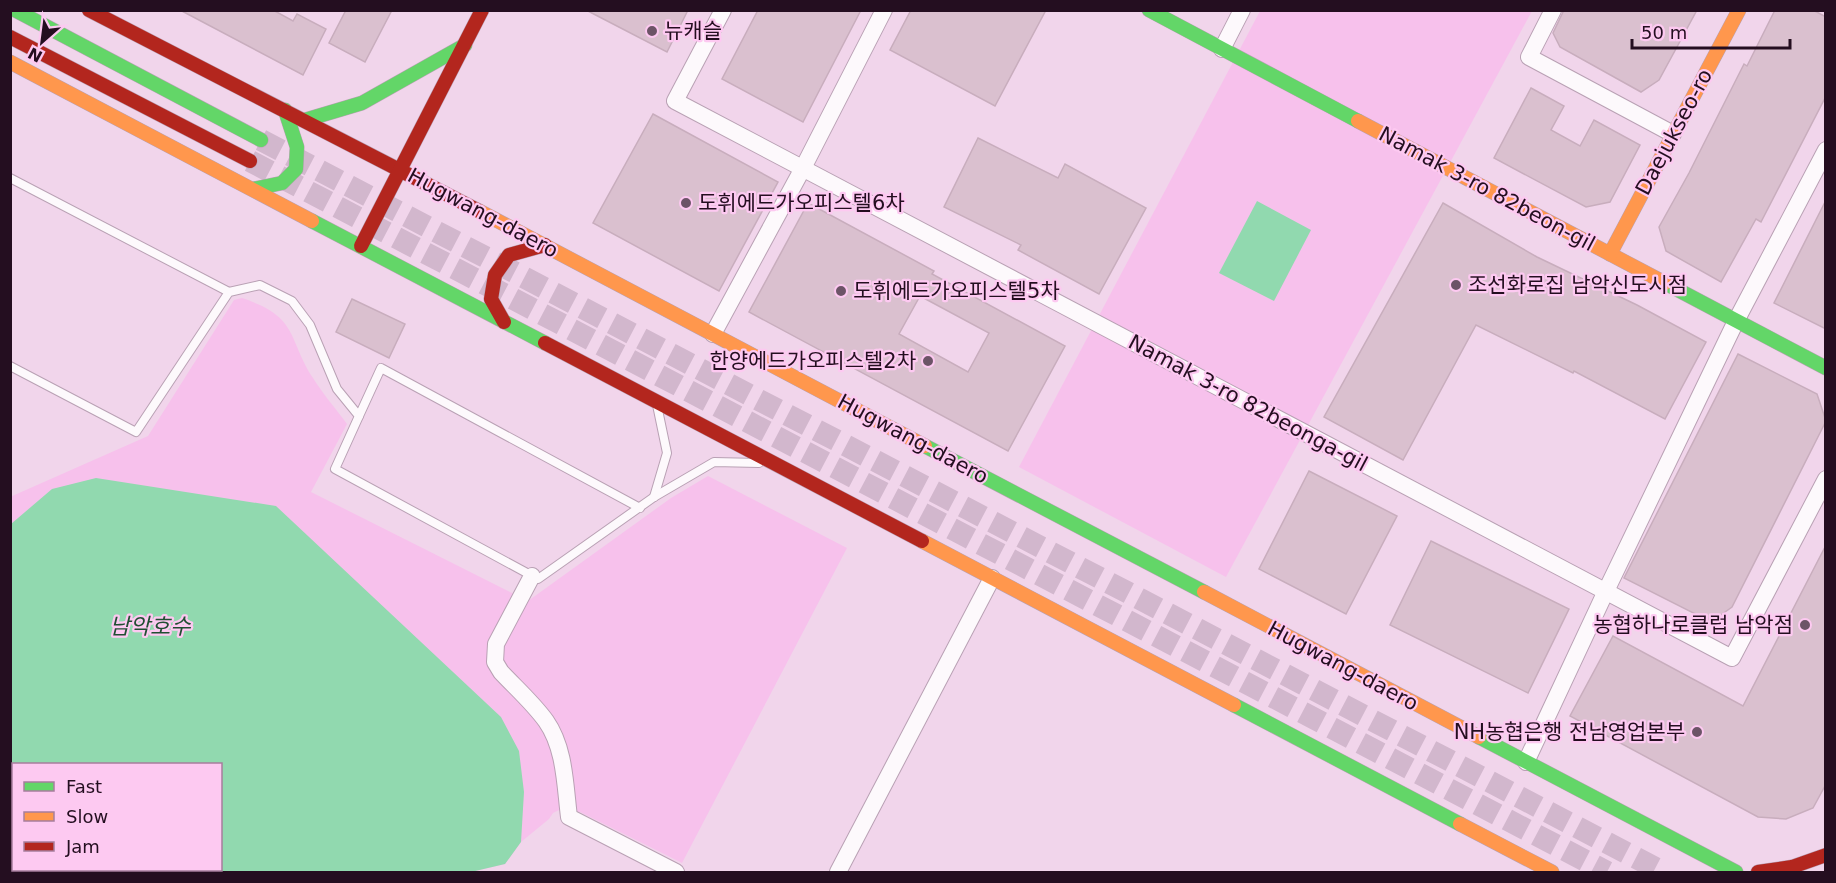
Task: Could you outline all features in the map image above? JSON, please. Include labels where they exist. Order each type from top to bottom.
[{"type":"street","points":[[15,10],[261,140]]},
{"type":"street","name":"Hugwang-daero","points":[[89,10],[401,170],[1736,873]]},
{"type":"street","points":[[361,246],[482,10]]},
{"type":"street","name":"Namak 3-ro 82beonga-gil","points":[[723,10],[675,101],[1732,658],[1826,479]]},
{"type":"street","points":[[713,334],[803,168],[884,10]]},
{"type":"street","name":"Namak 3-ro 82beon-gil","points":[[1149,10],[1826,368]]},
{"type":"street","points":[[1222,49],[1242,10]]},
{"type":"street","points":[[1553,10],[1529,57],[1673,134]]},
{"type":"street","name":"Daejukseo-ro","points":[[1610,254],[1739,10]]},
{"type":"street","points":[[10,37],[250,161]]},
{"type":"street","points":[[305,120],[362,103],[465,45]]},
{"type":"street","points":[[10,62],[1552,873]]},
{"type":"street","points":[[253,189],[282,183],[296,169],[297,147],[285,110]]},
{"type":"street","points":[[1526,762],[1736,321],[1826,150]]},
{"type":"street","points":[[504,322],[492,299],[495,275],[509,255],[544,245]]},
{"type":"street","points":[[532,576],[496,644],[495,662],[501,672],[546,722],[554,736],[561,757],[569,817],[676,873]]},
{"type":"street","points":[[838,873],[992,578]]},
{"type":"street","points":[[1758,873],[1808,863],[1826,855]]},
{"type":"lane","points":[[10,178],[229,292],[260,285],[292,301],[310,325],[337,389],[359,416]]},
{"type":"lane","points":[[10,366],[136,432],[229,292]]},
{"type":"lane","points":[[640,508],[381,368],[335,469],[538,579],[640,508],[654,497],[714,462],[774,463]]},
{"type":"lane","points":[[654,497],[667,453],[656,401]]},
{"type":"shaded area","points":[[1260,11],[1532,11],[1226,577],[1019,467]]},
{"type":"shaded area","points":[[242,298],[260,305],[283,321],[313,378],[347,424],[311,492],[528,601],[671,498],[708,476],[847,548],[682,863],[580,812],[561,809],[553,813],[521,842],[505,864],[471,872],[11,872],[10,497],[148,436],[234,300]]},
{"type":"water","points":[[1257,201],[1311,230],[1274,301],[1219,273]]},
{"type":"water","name":"남악호수","points":[[96,478],[276,506],[501,717],[519,751],[524,792],[521,842],[505,864],[471,872],[11,872],[11,524],[52,489]]},
{"type":"building","points":[[180,10],[273,10],[293,21],[297,14],[326,29],[303,75]]},
{"type":"building","points":[[346,10],[392,10],[365,62],[329,43]]},
{"type":"building","name":"뉴캐슬","points":[[586,10],[688,10],[667,52]]},
{"type":"building","points":[[758,10],[861,10],[803,122],[722,79]]},
{"type":"building","points":[[911,10],[1046,10],[995,106],[890,50]]},
{"type":"building","points":[[1564,10],[1697,10],[1659,80],[1641,92],[1560,47],[1553,33]]},
{"type":"building","points":[[1775,10],[1813,10],[1826,17],[1826,96],[1761,222],[1756,219],[1721,282],[1666,251],[1659,227],[1744,64],[1747,66]]},
{"type":"building","points":[[1531,88],[1564,106],[1551,130],[1580,146],[1594,120],[1640,145],[1610,202],[1586,207],[1494,158]]},
{"type":"building","name":"도휘에드가오피스텔6차","points":[[653,114],[778,182],[719,291],[593,223]]},
{"type":"building","points":[[978,138],[1058,178],[1065,164],[1146,208],[1099,294],[1018,250],[1021,245],[944,207]]},
{"type":"building","points":[[1826,200],[1826,329],[1774,303]]},
{"type":"building","points":[[808,203],[934,271],[932,274],[1065,346],[1008,451],[749,312]],"holes":[[[920,296],[989,333],[968,372],[899,334]]]},
{"type":"building","points":[[1443,203],[1537,257],[1637,305],[1706,342],[1665,419],[1574,371],[1573,373],[1476,325],[1403,460],[1324,417]]},
{"type":"building","points":[[352,299],[405,324],[389,358],[336,332]]},
{"type":"building","points":[[1738,354],[1817,394],[1826,421],[1732,607],[1711,622],[1624,578]]},
{"type":"building","points":[[1309,471],[1397,516],[1346,614],[1259,569]]},
{"type":"building","points":[[1431,541],[1569,609],[1528,693],[1390,625]]},
{"type":"building","name":"NH농협은행 전남영업본부","points":[[1826,545],[1826,784],[1813,808],[1786,819],[1758,817],[1570,716],[1613,636],[1743,706]]},
{"type":"tunnel","points":[[261,140],[1663,872]]},
{"type":"tunnel","points":[[250,161],[1607,872]]},
{"type":"traffic: fast","points":[[15,10],[261,140]]},
{"type":"traffic: fast","points":[[1149,10],[1358,121]]},
{"type":"traffic: fast","points":[[305,120],[362,103],[465,45]]},
{"type":"traffic: fast","points":[[253,189],[282,183],[296,169],[297,147],[285,110]]},
{"type":"traffic: fast","points":[[312,221],[545,343]]},
{"type":"traffic: fast","points":[[1665,283],[1826,368]]},
{"type":"traffic: fast","points":[[925,446],[1204,592]]},
{"type":"traffic: fast","points":[[1234,705],[1460,824]]},
{"type":"traffic: fast","points":[[1479,737],[1736,872]]},
{"type":"traffic: slow","points":[[1610,254],[1739,10]]},
{"type":"traffic: slow","points":[[10,62],[312,221]]},
{"type":"traffic: slow","points":[[1358,121],[1665,283]]},
{"type":"traffic: slow","points":[[479,211],[925,446]]},
{"type":"traffic: slow","points":[[922,541],[1234,705]]},
{"type":"traffic: slow","points":[[1204,592],[1479,737]]},
{"type":"traffic: slow","points":[[1460,824],[1552,872]]},
{"type":"traffic: jam","points":[[89,10],[479,211]]},
{"type":"traffic: jam","points":[[361,246],[482,10]]},
{"type":"traffic: jam","points":[[10,37],[250,161]]},
{"type":"traffic: jam","points":[[504,322],[491,299],[495,275],[509,255],[545,245]]},
{"type":"traffic: jam","points":[[545,343],[922,541]]},
{"type":"traffic: jam","points":[[1758,872],[1792,867],[1826,855]]},
{"type":"place","name":"뉴캐슬","points":[[652,31]]},
{"type":"place","name":"도휘에드가오피스텔6차","points":[[686,203]]},
{"type":"place","name":"조선화로집 남악신도시점","points":[[1456,285]]},
{"type":"place","name":"도휘에드가오피스텔5차","points":[[841,291]]},
{"type":"place","name":"한양에드가오피스텔2차","points":[[928,361]]},
{"type":"place","name":"농협하나로클럽 남악점","points":[[1805,625]]},
{"type":"place","name":"NH농협은행 전남영업본부","points":[[1697,732]]}]
